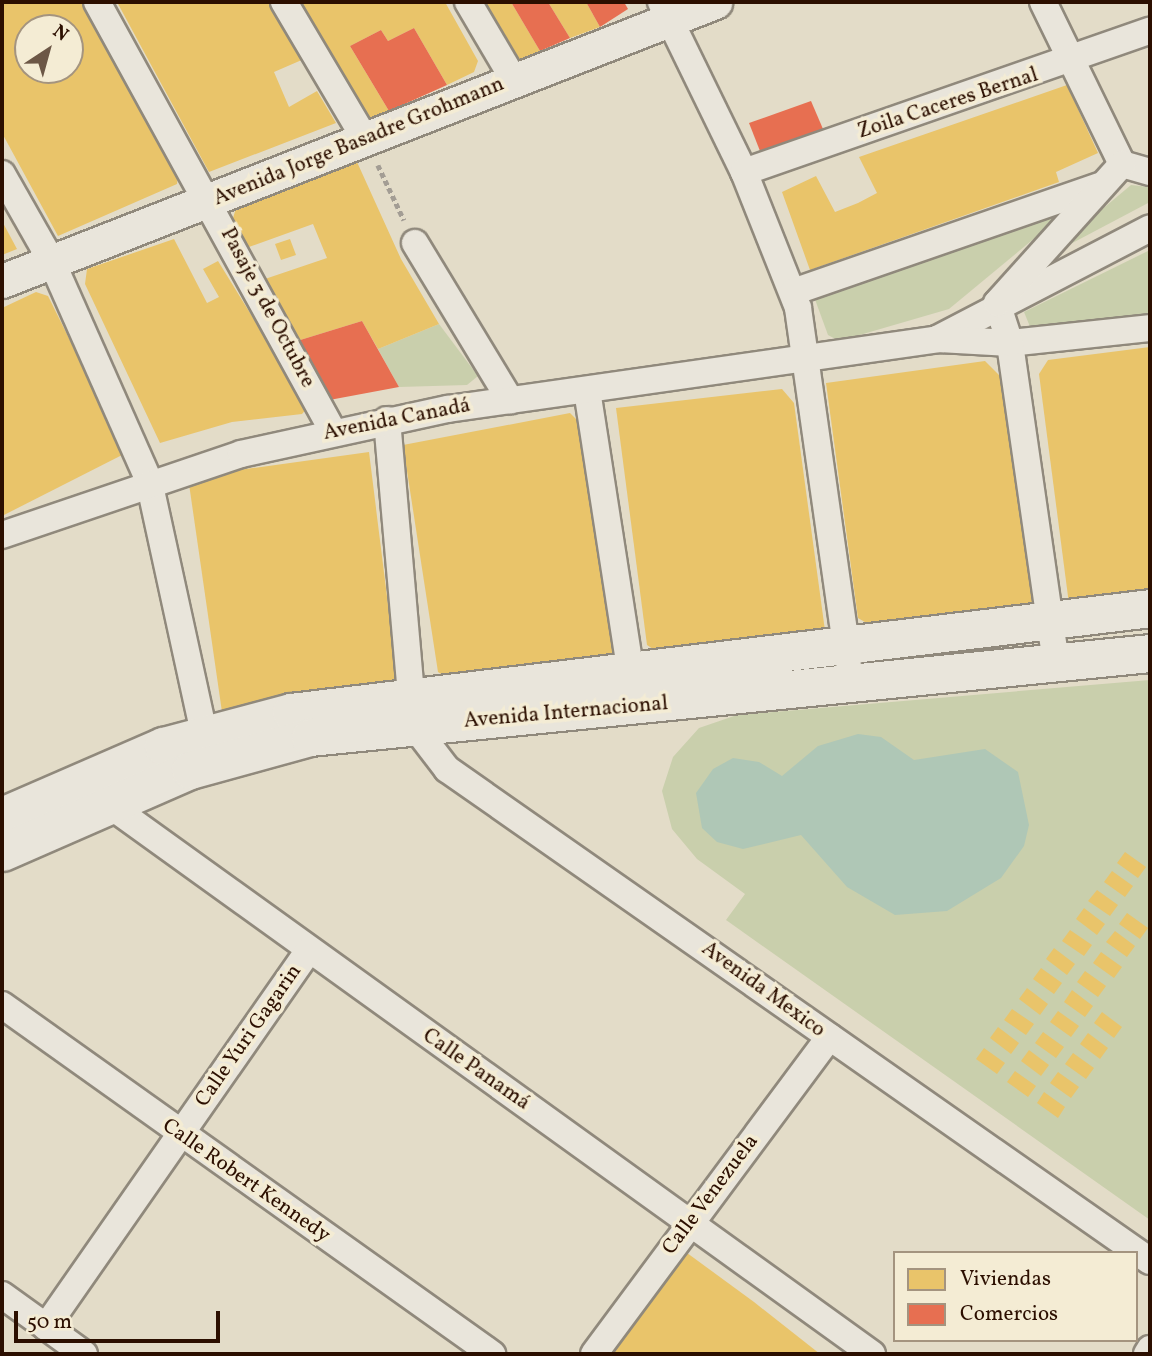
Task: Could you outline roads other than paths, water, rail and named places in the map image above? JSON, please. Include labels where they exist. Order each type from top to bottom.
[{"type":"main road","name":"Avenida Internacional","points":[[2,852],[95,793],[204,733],[413,709],[631,673],[1053,618],[1150,608]]},
{"type":"main road","name":"Avenida Internacional","points":[[2,816],[330,734],[413,709],[636,709],[1150,653]]},
{"type":"street","name":"Pasaje 3 de Octubre","points":[[97,2],[211,202],[333,431]]},
{"type":"street","points":[[285,2],[365,139]]},
{"type":"street","points":[[468,2],[513,80]]},
{"type":"street","name":"Avenida Jorge Basadre Grohmann","points":[[2,281],[211,202],[513,80],[666,10],[715,2]]},
{"type":"street","points":[[1042,2],[1071,63],[1115,173]]},
{"type":"street","points":[[666,10],[744,172],[793,292],[851,686]]},
{"type":"street","name":"Zoila Caceres Bernal","points":[[744,172],[1071,63],[1150,31]]},
{"type":"street","points":[[793,292],[1115,173],[1150,172]]},
{"type":"street","points":[[997,303],[1115,173]]},
{"type":"street","points":[[2,174],[52,262],[149,481],[204,733],[234,756]]},
{"type":"street","points":[[937,339],[997,303],[1150,228]]},
{"type":"street","points":[[415,243],[510,400]]},
{"type":"street","points":[[997,303],[1010,343],[1053,618],[1056,663]]},
{"type":"street","points":[[937,339],[1010,343],[1150,328]]},
{"type":"street","name":"Avenida Canadá","points":[[2,535],[149,481],[333,431],[510,400],[804,362],[937,339]]},
{"type":"street","points":[[587,390],[636,709]]},
{"type":"street","points":[[387,420],[413,709]]},
{"type":"street","name":"Avenida Mexico","points":[[413,709],[446,769],[1136,1251]]},
{"type":"street","name":"Calle Panamá","points":[[95,793],[308,951],[872,1354]]},
{"type":"street","name":"Calle Yuri Gagarin","points":[[46,1327],[308,951]]},
{"type":"street","name":"Calle Robert Kennedy","points":[[2,1005],[179,1135],[492,1354]]},
{"type":"street","name":"Calle Venezuela","points":[[594,1354],[829,1037]]},
{"type":"street","points":[[2,1296],[84,1354]]},
{"type":"street","points":[[1147,1354],[1150,1349]]}]
